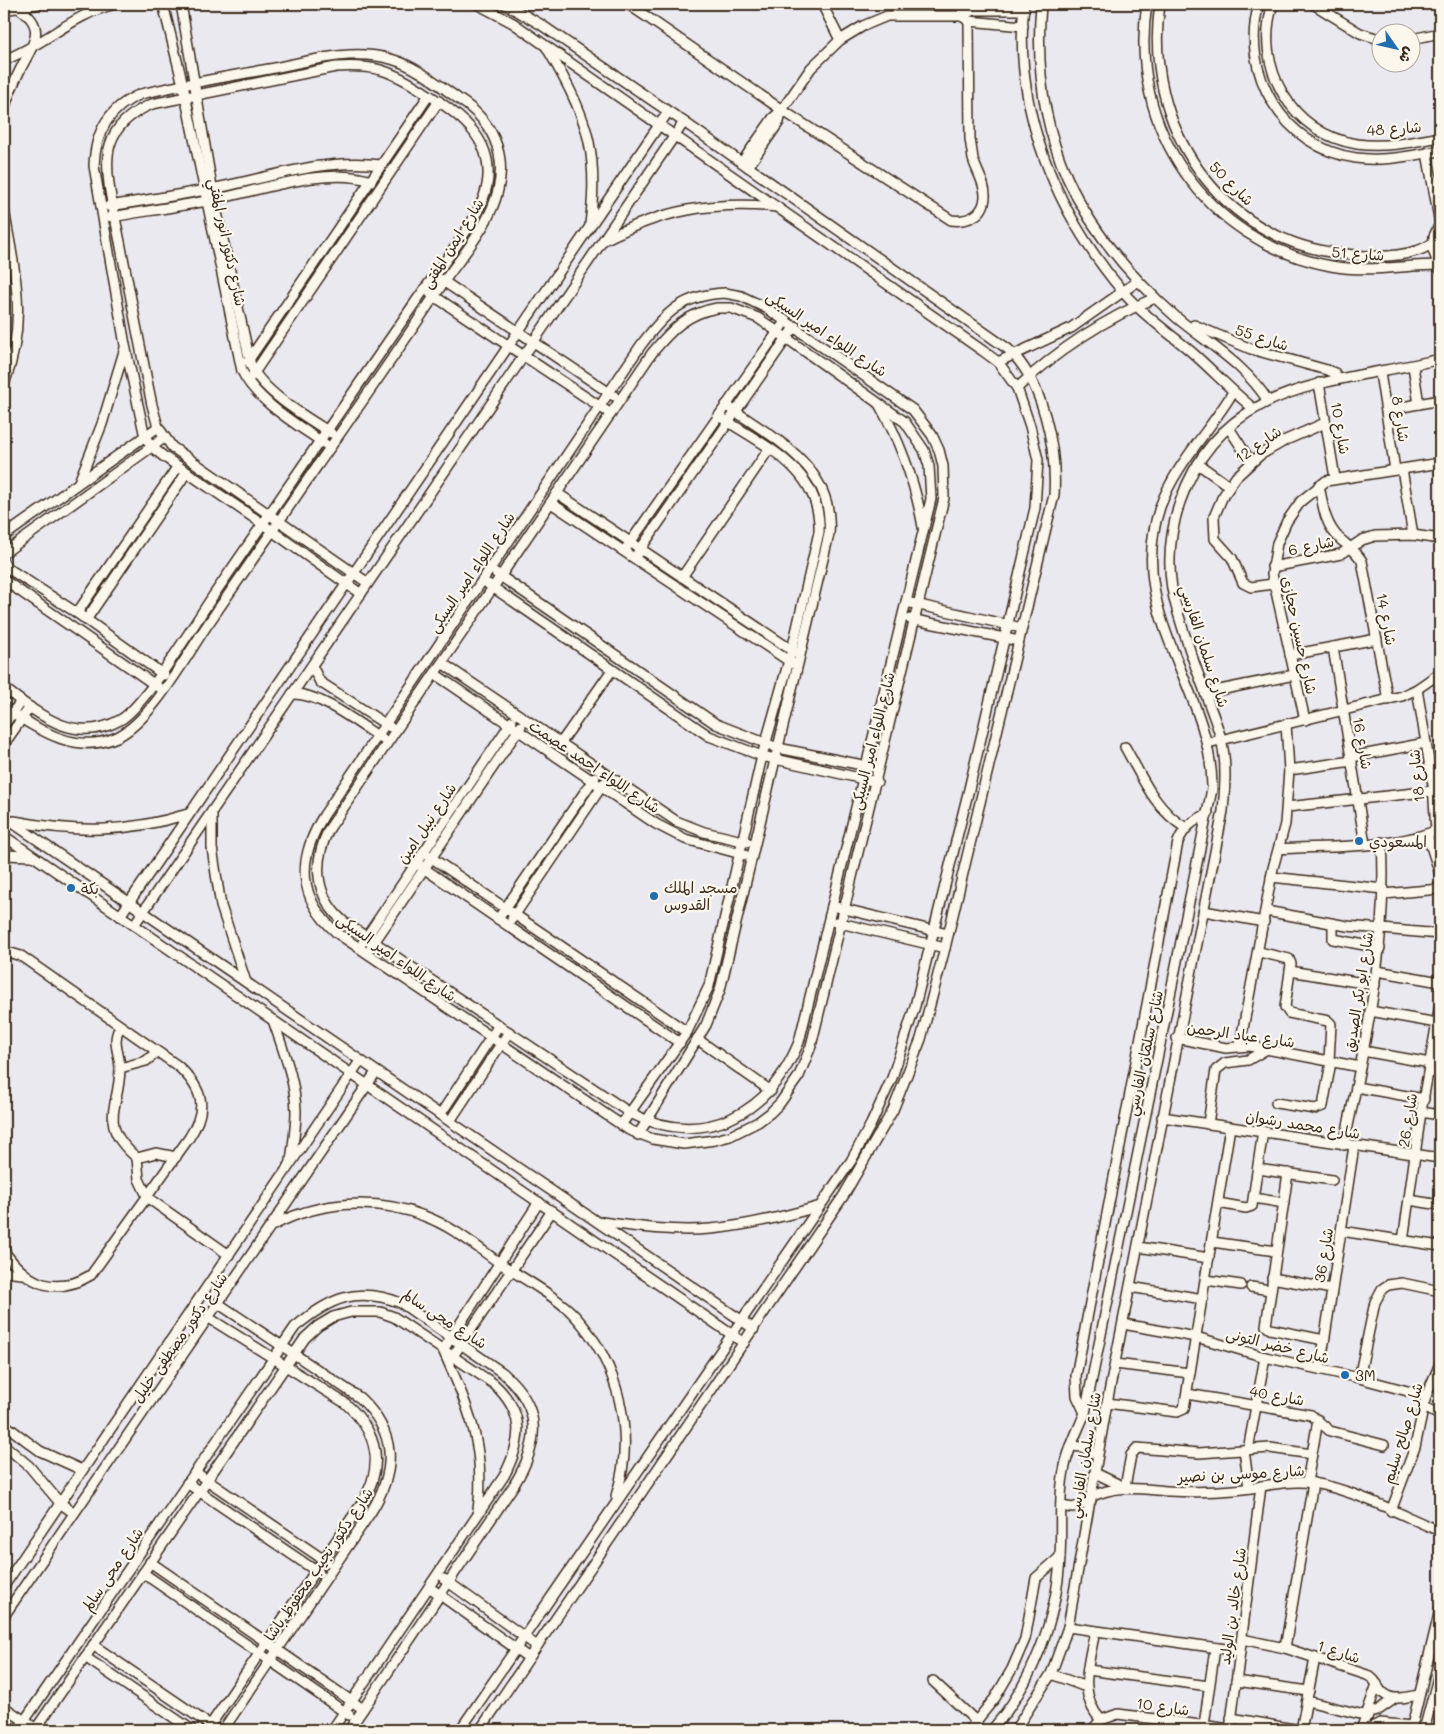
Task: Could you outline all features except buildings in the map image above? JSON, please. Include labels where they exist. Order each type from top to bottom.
[{"type":"street","points":[[4,10],[38,4]]},
{"type":"street","points":[[4,60],[34,46],[86,14],[116,4]]},
{"type":"street","name":"شارع دكتور انور المفتي","points":[[163,4],[208,190],[242,371],[248,382],[262,397],[330,447]]},
{"type":"street","name":"شارع دكتور انور المفتي","points":[[181,4],[195,82],[208,190]]},
{"type":"street","points":[[460,1730],[851,1161],[871,1124],[892,1078],[915,1006],[1009,624],[1031,529],[1038,488],[1038,460],[1030,426],[1017,388],[998,362],[946,323],[675,134],[513,23],[477,4]]},
{"type":"street","points":[[480,1730],[754,1329],[861,1168],[893,1110],[921,1039],[945,948],[1054,495],[1055,474],[1044,415],[1030,376],[1015,356],[995,339],[684,122],[540,24],[505,4]]},
{"type":"street","points":[[628,4],[782,110],[951,220],[963,222],[974,216],[982,207],[985,195],[973,157],[970,139],[966,19],[963,4]]},
{"type":"street","points":[[822,4],[840,40]]},
{"type":"street","points":[[1041,4],[1039,32],[1040,72],[1045,113],[1054,144],[1079,204],[1099,233],[1155,298],[1244,371],[1259,386],[1268,401]]},
{"type":"street","name":"شارع 50","points":[[1147,4],[1143,48],[1147,84],[1157,118],[1169,147],[1204,198],[1227,220],[1252,238],[1278,250]]},
{"type":"street","name":"شارع 50","points":[[1160,4],[1157,21],[1157,65],[1169,114],[1194,163],[1211,187],[1240,213],[1283,238],[1308,248],[1362,256],[1416,251],[1437,241]]},
{"type":"street","name":"شارع 48","points":[[1259,4],[1254,34],[1254,54],[1259,74],[1273,104],[1294,129],[1331,152],[1356,158],[1376,160],[1440,151]]},
{"type":"street","name":"شارع 48","points":[[1273,4],[1266,33],[1267,50],[1276,82],[1284,96],[1307,123],[1339,140],[1376,146],[1440,137]]},
{"type":"street","points":[[1314,4],[1360,33],[1372,37]]},
{"type":"street","points":[[966,19],[973,10],[1024,7],[1024,75],[1028,101],[1041,150],[1069,213],[1123,293],[1233,392],[1254,408]]},
{"type":"street","points":[[4,110],[9,92],[34,46],[36,34],[34,23],[27,13],[18,8]]},
{"type":"street","points":[[745,165],[779,122],[782,110],[810,68],[840,40],[863,26],[887,16],[966,19],[1023,26]]},
{"type":"street","points":[[1422,37],[1440,33]]},
{"type":"street","points":[[545,45],[569,87],[586,127],[594,170],[590,226]]},
{"type":"street","name":"شارع ايمن المفتى","points":[[4,707],[70,743],[101,742],[116,738],[132,728],[163,690],[482,227],[498,190],[501,171],[499,152],[492,131],[478,112],[412,68],[375,56],[336,56],[141,94],[129,99],[109,116],[102,127],[94,153],[94,166],[144,437]]},
{"type":"street","name":"شارع ايمن المفتى","points":[[4,688],[30,707],[63,727],[93,729],[116,722],[134,710],[434,276],[480,205],[487,187],[488,173],[483,146],[477,134],[458,113],[397,76],[383,71],[352,66],[336,67],[152,104],[140,109],[122,122],[114,133],[107,159],[115,216],[152,405],[158,427],[164,438]]},
{"type":"street","points":[[242,371],[429,95]]},
{"type":"street","points":[[1273,104],[1284,96]]},
{"type":"street","points":[[248,382],[439,101]]},
{"type":"street","points":[[120,916],[668,112]]},
{"type":"street","points":[[1157,118],[1169,114]]},
{"type":"street","points":[[134,925],[684,122]]},
{"type":"street","points":[[1427,153],[1440,224],[1437,241]]},
{"type":"street","points":[[101,208],[208,190],[328,164],[357,163],[381,165]]},
{"type":"street","points":[[103,218],[210,200],[328,176],[352,176],[371,181]]},
{"type":"street","name":"شارع دكتور انور المفتي","points":[[210,200],[249,360],[254,372],[272,392],[337,436]]},
{"type":"street","points":[[602,242],[635,225],[670,213],[706,206],[743,204],[780,208]]},
{"type":"street","points":[[4,208],[18,289],[19,314],[17,339],[4,385]]},
{"type":"street","name":"شارع 51","points":[[1278,250],[1306,261],[1360,270],[1439,266],[1437,241]]},
{"type":"street","points":[[434,276],[620,400]]},
{"type":"street","points":[[998,362],[1015,356],[1071,328],[1123,293],[1138,280]]},
{"type":"street","points":[[424,290],[611,414]]},
{"type":"street","name":"شارع اللواء امير السبكى","points":[[710,294],[741,296],[755,301],[795,326],[901,399],[913,410],[932,435],[943,466],[944,498],[920,605],[812,1046],[799,1076],[780,1103],[758,1122],[730,1136],[715,1140],[676,1143],[638,1135],[621,1125],[337,934],[317,912],[306,885],[306,855],[310,841],[324,815],[641,344],[669,312],[681,303],[710,294]]},
{"type":"street","points":[[1017,388],[1081,337],[1155,298]]},
{"type":"street","name":"شارع اللواء امير السبكى","points":[[731,308],[745,312],[777,331],[905,422],[924,450],[929,466],[931,483],[929,512],[923,530],[799,1042],[792,1060],[771,1091],[748,1109],[706,1126],[680,1128],[646,1120],[630,1113],[374,943],[333,912],[325,900],[318,872],[318,857],[329,830],[388,742],[652,353],[678,323],[690,316],[710,309],[731,308]]},
{"type":"street","name":"شارع 55","points":[[1178,318],[1251,349],[1327,370],[1335,374],[1337,378]]},
{"type":"street","points":[[624,552],[786,320]]},
{"type":"street","points":[[272,326],[282,332]]},
{"type":"street","points":[[634,558],[795,326]]},
{"type":"street","points":[[641,344],[652,353]]},
{"type":"street","points":[[79,483],[102,424],[126,345]]},
{"type":"street","name":"شارع سلمان الفارسي","points":[[1015,1730],[1052,1674],[1068,1627],[1091,1499],[1097,1454],[1223,811],[1225,775],[1221,739],[1173,596],[1170,562],[1177,511],[1198,464],[1229,428],[1254,408],[1319,382],[1380,373],[1440,359]]},
{"type":"street","points":[[1412,366],[1419,404]]},
{"type":"street","name":"شارع 8","points":[[1380,373],[1398,469],[1413,535]]},
{"type":"street","name":"شارع 10","points":[[1319,382],[1335,478]]},
{"type":"street","name":"شارع سلمان الفارسي","points":[[992,1730],[1016,1698],[1034,1668],[1049,1623],[1060,1557],[1064,1472],[1071,1446],[1085,1413],[1208,814],[1212,775],[1208,743],[1158,612],[1151,563],[1160,507],[1174,478],[1233,392]]},
{"type":"street","points":[[1386,410],[1440,400]]},
{"type":"street","points":[[877,401],[894,431],[908,463],[918,496],[923,530]]},
{"type":"street","points":[[638,1135],[706,1025],[720,990],[829,534],[829,507],[819,482],[803,461],[726,405]]},
{"type":"street","points":[[621,1125],[687,1032],[709,986],[762,756],[792,650],[819,532],[819,516],[816,502],[804,478],[787,462],[719,416]]},
{"type":"street","name":"شارع 12","points":[[1273,584],[1252,587],[1243,583],[1232,558],[1215,538],[1214,517],[1230,486],[1251,462],[1286,440],[1325,423]]},
{"type":"street","points":[[4,536],[158,427]]},
{"type":"street","points":[[1229,428],[1251,462]]},
{"type":"street","points":[[144,437],[152,447],[178,466],[361,594]]},
{"type":"street","points":[[4,553],[164,438],[182,454],[270,513],[368,583]]},
{"type":"street","points":[[682,577],[768,449]]},
{"type":"street","name":"شارع حسين حجازى","points":[[1305,720],[1273,584],[1272,567],[1277,543],[1287,521],[1301,501],[1319,485],[1335,478],[1440,463]]},
{"type":"street","points":[[1198,464],[1230,486]]},
{"type":"street","points":[[77,614],[178,466]]},
{"type":"street","points":[[86,620],[187,472]]},
{"type":"street","name":"شارع 14","points":[[1319,485],[1328,525],[1362,561],[1388,700]]},
{"type":"street","points":[[557,493],[800,656]]},
{"type":"street","points":[[551,503],[797,667]]},
{"type":"street","name":"شارع 6","points":[[1272,567],[1341,554],[1362,540],[1375,536],[1413,535],[1440,539]]},
{"type":"street","points":[[4,563],[6,567],[86,620],[170,680]]},
{"type":"street","points":[[489,569],[693,710],[732,732],[778,748],[880,768]]},
{"type":"street","points":[[4,580],[163,690]]},
{"type":"street","points":[[482,580],[709,736],[775,760],[877,782]]},
{"type":"street","points":[[906,602],[1022,628]]},
{"type":"street","points":[[903,617],[1019,641]]},
{"type":"street","points":[[1290,656],[1376,639]]},
{"type":"street","name":"شارع 16","points":[[1333,647],[1365,844]]},
{"type":"street","name":"شارع اللواء احمد عصمت","points":[[442,663],[599,771],[676,821],[690,828],[754,844]]},
{"type":"street","points":[[312,666],[320,682],[396,731]]},
{"type":"street","points":[[560,744],[612,670]]},
{"type":"street","points":[[1208,743],[1388,700],[1417,689],[1440,673]]},
{"type":"street","name":"شارع اللواء احمد عصمت","points":[[435,674],[670,832],[751,857]]},
{"type":"street","points":[[1205,693],[1294,675]]},
{"type":"street","name":"شارع 18","points":[[1417,689],[1438,830]]},
{"type":"street","points":[[292,694],[305,694],[318,699],[388,742]]},
{"type":"street","points":[[4,725],[21,701]]},
{"type":"street","points":[[4,744],[30,707]]},
{"type":"street","name":"شارع نبيل امين","points":[[358,948],[517,714]]},
{"type":"street","name":"شارع نبيل امين","points":[[367,954],[525,720]]},
{"type":"street","points":[[1240,1046],[1259,952],[1271,878],[1279,850],[1287,807],[1289,770],[1286,724]]},
{"type":"street","points":[[1289,770],[1426,743]]},
{"type":"street","points":[[1125,748],[1161,809],[1172,820],[1186,828]]},
{"type":"street","points":[[498,919],[599,771]]},
{"type":"street","points":[[507,925],[608,777]]},
{"type":"street","points":[[1287,807],[1433,791]]},
{"type":"street","points":[[212,811],[212,848],[220,906],[246,982]]},
{"type":"street","points":[[6,818],[60,829],[112,830],[138,827],[188,814]]},
{"type":"street","points":[[1085,1413],[1076,1396],[1076,1376],[1178,842],[1186,828],[1208,814]]},
{"type":"street","points":[[6,818],[376,1072],[601,1222],[754,1329]]},
{"type":"street","points":[[1279,850],[1382,842],[1427,834],[1438,830]]},
{"type":"street","points":[[1427,834],[1440,874]]},
{"type":"street","points":[[4,836],[744,1343]]},
{"type":"street","name":"شارع ابو بكر الصديق","points":[[1344,1145],[1363,1051],[1380,948],[1384,892],[1382,842]]},
{"type":"street","points":[[424,852],[687,1032]]},
{"type":"street","points":[[4,854],[33,856]]},
{"type":"street","points":[[416,863],[680,1043]]},
{"type":"street","points":[[1271,878],[1384,892],[1440,889]]},
{"type":"street","points":[[832,906],[948,934]]},
{"type":"street","points":[[1204,911],[1264,922]]},
{"type":"street","points":[[1266,911],[1333,924],[1440,934]]},
{"type":"street","points":[[829,920],[945,948]]},
{"type":"street","points":[[1333,924],[1332,937],[1336,941],[1380,948]]},
{"type":"street","points":[[4,951],[21,956],[192,1078],[201,1101],[202,1109],[198,1124],[148,1198],[91,1275],[77,1283],[61,1286],[40,1283],[22,1274],[4,1272]]},
{"type":"street","points":[[1259,952],[1286,957],[1291,964],[1286,1010],[1292,1014],[1328,1021],[1331,1024],[1330,1062],[1323,1106],[1315,1109],[1276,1103]]},
{"type":"street","points":[[1290,971],[1375,985]]},
{"type":"street","points":[[1377,971],[1440,982]]},
{"type":"street","name":"شارع 26","points":[[1403,1241],[1421,1112],[1433,1061],[1440,1005]]},
{"type":"street","points":[[1370,1011],[1437,1023]]},
{"type":"street","points":[[273,1020],[288,1067],[294,1094],[296,1112],[290,1164]]},
{"type":"street","points":[[440,1115],[499,1025]]},
{"type":"street","points":[[120,1027],[115,1042],[120,1068],[114,1098],[116,1135],[123,1146],[137,1158],[139,1179],[148,1198],[229,1255]]},
{"type":"street","points":[[450,1122],[510,1032]]},
{"type":"street","name":"شارع عباد الرحمن","points":[[1177,1038],[1226,1048],[1240,1046],[1360,1067]]},
{"type":"street","points":[[697,1040],[771,1091]]},
{"type":"street","points":[[1208,1124],[1216,1070],[1225,1063],[1248,1060],[1265,1050]]},
{"type":"street","points":[[1363,1051],[1433,1061],[1440,1074]]},
{"type":"street","points":[[120,1068],[146,1061],[157,1052]]},
{"type":"street","name":"شارع دكتور مصطفى خليل","points":[[4,1586],[360,1061]]},
{"type":"street","name":"شارع دكتور مصطفى خليل","points":[[4,1616],[272,1227],[376,1072]]},
{"type":"street","points":[[1356,1087],[1424,1099]]},
{"type":"street","points":[[1421,1112],[1440,1115]]},
{"type":"street","name":"شارع محمد رشوان","points":[[1162,1117],[1440,1158]]},
{"type":"street","points":[[1107,1403],[1180,1412],[1184,1409],[1230,1127]]},
{"type":"street","points":[[1218,1203],[1246,1208],[1252,1206],[1263,1131]]},
{"type":"street","name":"شارع 36","points":[[1320,1369],[1354,1146]]},
{"type":"street","points":[[137,1158],[156,1153],[176,1156]]},
{"type":"street","points":[[1258,1169],[1332,1180]]},
{"type":"street","points":[[1288,1173],[1265,1323],[1267,1328],[1324,1340]]},
{"type":"street","points":[[1254,1198],[1284,1203]]},
{"type":"street","points":[[1409,1200],[1440,1205]]},
{"type":"street","points":[[478,1513],[481,1474],[476,1434],[464,1397],[443,1350],[539,1202]]},
{"type":"street","points":[[272,1227],[291,1216],[313,1210],[356,1204],[378,1204],[425,1216],[499,1262],[574,1314],[598,1346],[612,1377],[622,1412],[625,1450],[620,1486],[614,1504]]},
{"type":"street","points":[[601,1222],[656,1229],[710,1229],[763,1221],[817,1208]]},
{"type":"street","points":[[453,1356],[552,1211]]},
{"type":"street","points":[[1341,1231],[1440,1246]]},
{"type":"street","points":[[1212,1242],[1276,1252]]},
{"type":"street","points":[[1138,1247],[1209,1258]]},
{"type":"street","points":[[4,1251],[22,1274]]},
{"type":"street","points":[[1272,1278],[1332,1289]]},
{"type":"street","points":[[1206,1280],[1241,1286]]},
{"type":"street","points":[[1359,1378],[1374,1302],[1382,1290],[1395,1283],[1402,1283],[1440,1291]]},
{"type":"street","points":[[1130,1287],[1202,1299]]},
{"type":"street","points":[[1251,1287],[1270,1290]]},
{"type":"street","name":"شارع محى سالم","points":[[17,1730],[295,1328],[312,1313],[348,1296],[365,1294],[383,1296],[401,1303],[517,1385],[527,1400],[534,1432],[527,1464],[349,1730]]},
{"type":"street","name":"شارع دكتور نجيب محفوظ باشا","points":[[219,1304],[360,1398],[374,1412],[384,1429],[389,1448],[390,1464],[387,1480],[373,1510],[223,1730]]},
{"type":"street","name":"شارع محى سالم","points":[[36,1730],[304,1338],[318,1326],[333,1317],[366,1310],[394,1317],[453,1356],[504,1394],[517,1416],[518,1444],[514,1458],[332,1730]]},
{"type":"street","name":"شارع دكتور نجيب محفوظ باشا","points":[[208,1728],[362,1503],[374,1477],[375,1449],[369,1431],[359,1415],[345,1403],[209,1318]]},
{"type":"street","name":"شارع خضر التونى","points":[[1123,1324],[1196,1337],[1265,1357],[1359,1378],[1426,1396]]},
{"type":"street","points":[[1249,1488],[1246,1450],[1265,1357]]},
{"type":"street","points":[[1115,1364],[1190,1373]]},
{"type":"street","name":"شارع صالح سليم","points":[[1391,1511],[1415,1447],[1426,1396],[1440,1364]]},
{"type":"street","name":"شارع 40","points":[[1187,1394],[1311,1415],[1330,1431],[1384,1444]]},
{"type":"street","points":[[1424,1408],[1440,1415]]},
{"type":"street","points":[[1285,1648],[1318,1420]]},
{"type":"street","points":[[4,1424],[40,1451],[82,1470]]},
{"type":"street","points":[[4,1445],[29,1466],[60,1503],[74,1513]]},
{"type":"street","points":[[1071,1446],[1083,1447],[1097,1454]]},
{"type":"street","points":[[375,1449],[389,1448]]},
{"type":"street","points":[[1125,1487],[1131,1455],[1137,1448],[1199,1453],[1284,1449],[1312,1454]]},
{"type":"street","points":[[195,1472],[333,1567]]},
{"type":"street","name":"شارع موسى بن نصير","points":[[1095,1473],[1125,1487]]},
{"type":"street","points":[[188,1483],[326,1578]]},
{"type":"street","name":"شارع موسى بن نصير","points":[[1061,1506],[1080,1508],[1091,1499],[1109,1490],[1125,1487],[1200,1492],[1310,1483],[1344,1492],[1440,1531]]},
{"type":"street","name":"شارع خالد بن الوليد","points":[[1230,1730],[1261,1486]]},
{"type":"street","points":[[362,1503],[373,1510]]},
{"type":"street","points":[[969,1730],[995,1698],[1012,1669],[1025,1639],[1036,1578],[1060,1557]]},
{"type":"street","points":[[150,1562],[363,1710]]},
{"type":"street","points":[[143,1573],[356,1720]]},
{"type":"street","points":[[438,1574],[538,1646]]},
{"type":"street","points":[[429,1587],[529,1658]]},
{"type":"street","points":[[1366,1730],[1380,1723],[1411,1728],[1436,1641],[1440,1614]]},
{"type":"street","points":[[1068,1627],[1240,1651]]},
{"type":"street","points":[[1095,1631],[1086,1687],[1087,1699],[1093,1711],[1096,1725]]},
{"type":"street","name":"شارع 1","points":[[1242,1639],[1285,1648],[1367,1675],[1384,1694],[1394,1699]]},
{"type":"street","points":[[93,1645],[208,1728]]},
{"type":"street","points":[[1204,1725],[1215,1648]]},
{"type":"street","points":[[85,1657],[192,1730]]},
{"type":"street","points":[[1231,1718],[1301,1730],[1315,1658]]},
{"type":"street","points":[[1088,1670],[1209,1686]]},
{"type":"street","points":[[1424,1730],[1436,1700],[1440,1670]]},
{"type":"street","points":[[1052,1674],[1086,1687]]},
{"type":"street","points":[[1236,1680],[1309,1691]]},
{"type":"street","points":[[933,1681],[977,1722]]},
{"type":"street","points":[[1361,1730],[1371,1713],[1377,1684]]},
{"type":"street","points":[[1371,1713],[1394,1699],[1419,1695]]},
{"type":"street","points":[[1307,1701],[1371,1713],[1397,1725]]},
{"type":"street","points":[[4,1707],[36,1730]]},
{"type":"street","name":"شارع 10","points":[[1096,1725],[1118,1714],[1187,1727],[1204,1725],[1230,1730]]},
{"type":"street","points":[[4,1723],[17,1730]]},
{"type":"place","name":"المسعودي","points":[[1359,841]]},
{"type":"place","name":"بكة","points":[[71,888]]},
{"type":"place","name":"مسجد الملك القدوس","points":[[654,896]]},
{"type":"place","name":"3M","points":[[1345,1375]]}]
